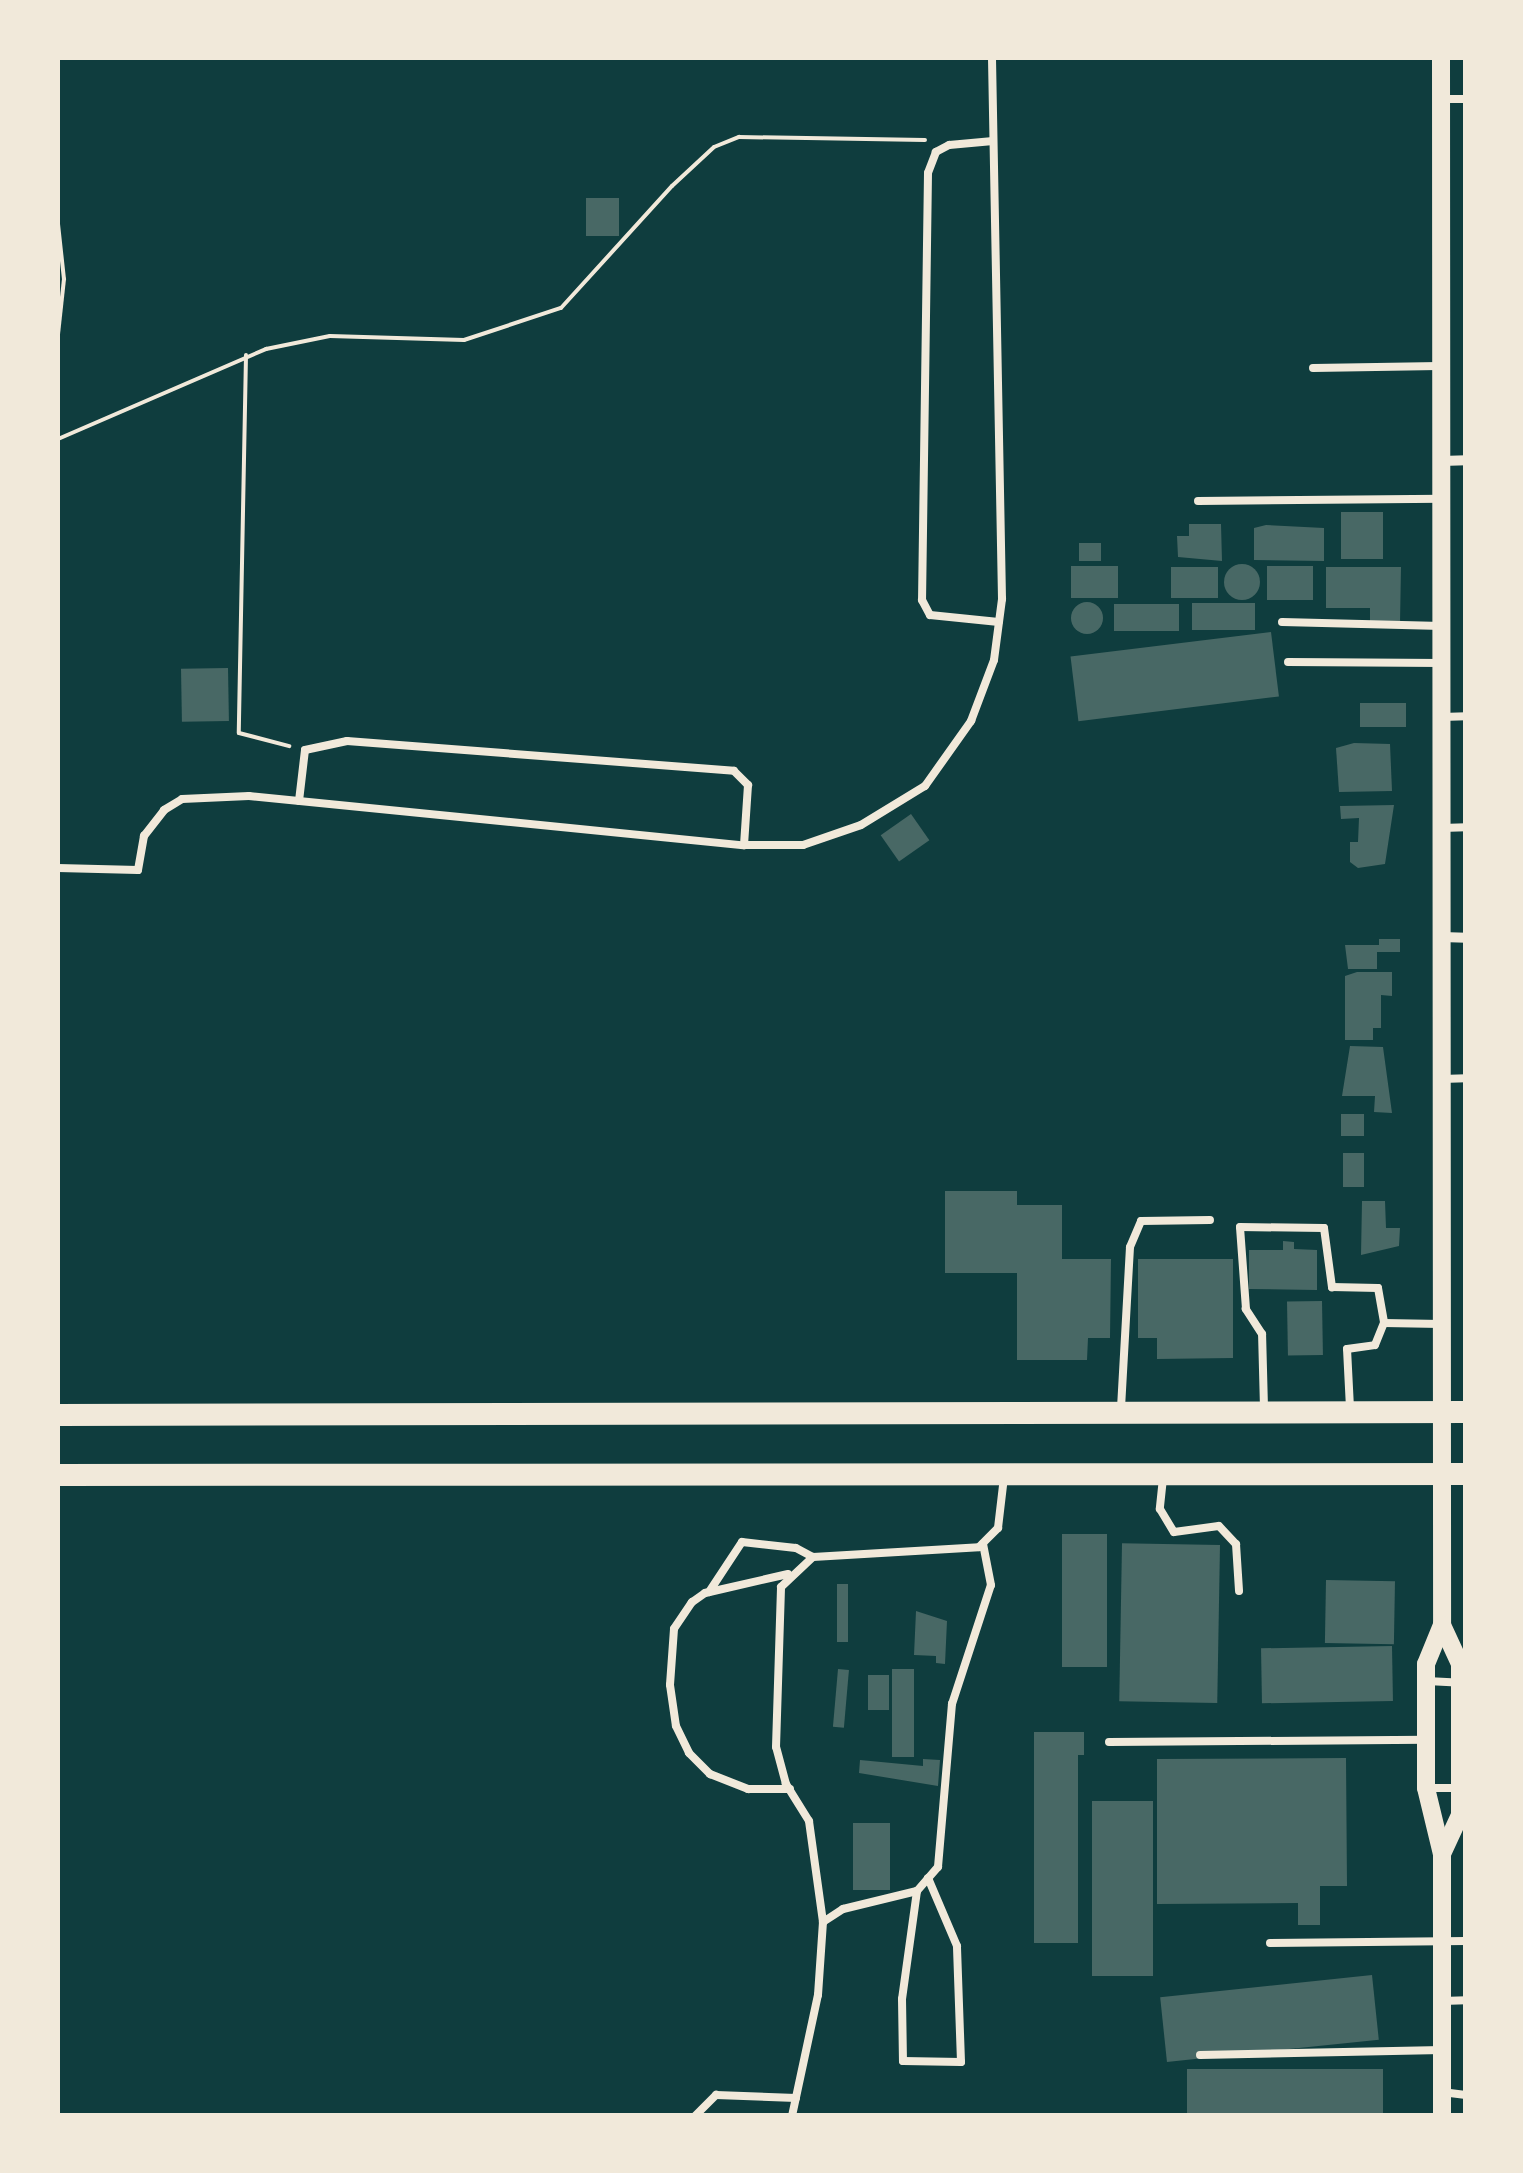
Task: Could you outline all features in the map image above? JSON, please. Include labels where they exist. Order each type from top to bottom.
[{"type":"main road","points":[[58,1414],[1454,1412]]},
{"type":"main road","points":[[58,1475],[1454,1474]]},
{"type":"street","points":[[1441,58],[1443,1324],[1454,1412],[1454,1474],[1442,1625],[1427,1681],[1426,1788],[1442,1854],[1442,2116]]},
{"type":"street","points":[[1442,460],[1466,460]]},
{"type":"street","points":[[1442,937],[1466,938]]},
{"type":"street","points":[[1442,1625],[1460,1664],[1463,1682],[1460,1815],[1442,1854]]},
{"type":"lane","points":[[58,868],[138,870],[144,836],[164,810],[182,799],[299,801],[744,846],[803,846],[861,825],[925,786],[971,721],[994,660],[999,622],[992,58]]},
{"type":"lane","points":[[1442,99],[1466,98]]},
{"type":"lane","points":[[993,141],[949,145],[936,152],[928,173],[922,600],[930,616],[999,622]]},
{"type":"lane","points":[[1313,368],[1442,366]]},
{"type":"lane","points":[[1198,502],[1442,499]]},
{"type":"lane","points":[[1282,622],[1442,626]]},
{"type":"lane","points":[[1288,662],[1442,663]]},
{"type":"lane","points":[[1442,716],[1466,716]]},
{"type":"lane","points":[[299,801],[305,750],[347,741],[734,771],[748,786],[744,846]]},
{"type":"lane","points":[[1442,828],[1466,828]]},
{"type":"lane","points":[[1442,1079],[1466,1078]]},
{"type":"lane","points":[[1121,1412],[1130,1247],[1142,1221],[1210,1220]]},
{"type":"lane","points":[[1264,1412],[1262,1334],[1244,1294],[1240,1226],[1324,1228],[1332,1287],[1378,1288],[1384,1323],[1375,1344],[1346,1349],[1350,1412]]},
{"type":"lane","points":[[1384,1323],[1443,1324]]},
{"type":"lane","points":[[708,1593],[742,1542],[796,1548],[813,1557],[966,1550],[983,1544],[1002,1515],[1004,1473]]},
{"type":"lane","points":[[1163,1473],[1160,1509],[1174,1532],[1219,1526],[1236,1544],[1239,1591]]},
{"type":"lane","points":[[928,1878],[958,1946],[960,2062],[903,2061],[902,2000],[917,1892],[928,1878],[938,1867],[952,1704],[991,1585],[983,1544]]},
{"type":"lane","points":[[790,1789],[748,1789],[710,1774],[689,1753],[676,1726],[670,1685],[674,1629],[692,1602],[708,1593],[788,1574],[813,1557]]},
{"type":"lane","points":[[788,1574],[776,1602],[776,1748],[790,1789],[808,1820],[823,1922],[818,1995],[792,2116]]},
{"type":"lane","points":[[1427,1681],[1463,1682]]},
{"type":"lane","points":[[1110,1742],[1426,1740]]},
{"type":"lane","points":[[1426,1788],[1463,1788]]},
{"type":"lane","points":[[823,1922],[843,1909],[917,1892]]},
{"type":"lane","points":[[1270,1943],[1466,1941]]},
{"type":"lane","points":[[1442,2001],[1466,2000]]},
{"type":"lane","points":[[1200,2055],[1442,2050]]},
{"type":"lane","points":[[1442,2092],[1466,2095]]},
{"type":"lane","points":[[696,2116],[716,2095],[796,2098]]},
{"type":"path","points":[[58,439],[246,356],[330,336],[464,340],[561,308],[672,186],[714,147],[739,137],[914,137],[949,145]]},
{"type":"path","points":[[58,224],[64,279],[58,334]]},
{"type":"path","points":[[246,356],[239,733],[305,750]]},
{"type":"building","points":[[586,198],[619,198],[619,236],[586,236]]},
{"type":"building","points":[[1341,512],[1383,512],[1383,559],[1341,559]]},
{"type":"building","points":[[1189,524],[1221,524],[1222,561],[1178,557],[1177,536],[1189,536]]},
{"type":"building","points":[[1254,528],[1324,528],[1324,561],[1254,560]]},
{"type":"building","points":[[1079,543],[1101,543],[1101,561],[1079,561]]},
{"type":"building","points":[[1242,564],[1255,569],[1260,582],[1255,595],[1242,600],[1229,595],[1224,582],[1229,569]]},
{"type":"building","points":[[1071,566],[1118,566],[1118,598],[1071,598]]},
{"type":"building","points":[[1267,566],[1313,566],[1313,600],[1267,600]]},
{"type":"building","points":[[1171,567],[1218,567],[1218,598],[1171,598]]},
{"type":"building","points":[[1326,567],[1401,567],[1400,623],[1370,622],[1370,608],[1326,608]]},
{"type":"building","points":[[1087,602],[1098,607],[1103,618],[1098,629],[1087,634],[1076,629],[1071,618],[1076,607]]},
{"type":"building","points":[[1192,603],[1255,603],[1255,630],[1192,630]]},
{"type":"building","points":[[1114,604],[1179,604],[1179,631],[1114,631]]},
{"type":"building","points":[[1271,632],[1279,697],[1078,721],[1071,657]]},
{"type":"building","points":[[228,668],[229,721],[182,722],[181,669]]},
{"type":"building","points":[[1360,703],[1406,703],[1406,727],[1360,727]]},
{"type":"building","points":[[1354,743],[1390,744],[1392,791],[1339,792],[1336,748]]},
{"type":"building","points":[[1394,805],[1385,864],[1358,868],[1350,862],[1350,842],[1358,842],[1359,818],[1341,819],[1340,806]]},
{"type":"building","points":[[911,814],[929,840],[899,861],[881,835]]},
{"type":"building","points":[[1379,939],[1400,939],[1400,952],[1377,952],[1377,969],[1348,969],[1345,945],[1379,945]]},
{"type":"building","points":[[1392,972],[1392,996],[1381,995],[1381,1028],[1373,1028],[1373,1040],[1345,1040],[1345,976]]},
{"type":"building","points":[[1350,1046],[1383,1047],[1392,1113],[1374,1112],[1375,1096],[1342,1096]]},
{"type":"building","points":[[1341,1114],[1364,1114],[1364,1136],[1341,1136]]},
{"type":"building","points":[[1343,1153],[1364,1153],[1364,1187],[1343,1187]]},
{"type":"building","points":[[945,1191],[1017,1191],[1017,1205],[1062,1205],[1062,1259],[1111,1259],[1110,1338],[1088,1338],[1087,1360],[1017,1360],[1017,1273],[945,1273]]},
{"type":"building","points":[[1362,1201],[1385,1201],[1386,1228],[1400,1228],[1399,1246],[1361,1255]]},
{"type":"building","points":[[1283,1241],[1294,1242],[1294,1249],[1317,1250],[1317,1290],[1249,1289],[1249,1250],[1283,1250]]},
{"type":"building","points":[[1138,1259],[1233,1259],[1233,1358],[1157,1359],[1157,1338],[1138,1338]]},
{"type":"building","points":[[1322,1301],[1323,1355],[1288,1356],[1287,1302]]},
{"type":"building","points":[[1062,1534],[1107,1534],[1107,1667],[1062,1667]]},
{"type":"building","points":[[1122,1543],[1220,1545],[1217,1703],[1119,1701]]},
{"type":"building","points":[[1326,1580],[1395,1581],[1394,1644],[1325,1643]]},
{"type":"building","points":[[837,1584],[848,1584],[848,1642],[837,1642]]},
{"type":"building","points":[[916,1611],[947,1621],[945,1664],[936,1663],[936,1656],[914,1655]]},
{"type":"building","points":[[1392,1646],[1393,1701],[1262,1703],[1261,1648]]},
{"type":"building","points":[[838,1669],[849,1670],[844,1728],[833,1727]]},
{"type":"building","points":[[892,1669],[914,1669],[914,1757],[892,1757]]},
{"type":"building","points":[[868,1675],[889,1675],[889,1710],[868,1710]]},
{"type":"building","points":[[1034,1732],[1084,1732],[1084,1755],[1078,1755],[1078,1943],[1034,1943]]},
{"type":"building","points":[[1346,1758],[1347,1886],[1320,1886],[1320,1925],[1298,1925],[1298,1903],[1157,1904],[1157,1759]]},
{"type":"building","points":[[923,1759],[940,1760],[938,1786],[859,1773],[860,1760],[923,1766]]},
{"type":"building","points":[[1092,1801],[1153,1801],[1153,1976],[1092,1976]]},
{"type":"building","points":[[853,1823],[890,1823],[890,1890],[853,1890]]},
{"type":"building","points":[[1372,1975],[1379,2040],[1167,2062],[1160,1997]]},
{"type":"building","points":[[1187,2069],[1383,2069],[1383,2116],[1187,2116]]}]
